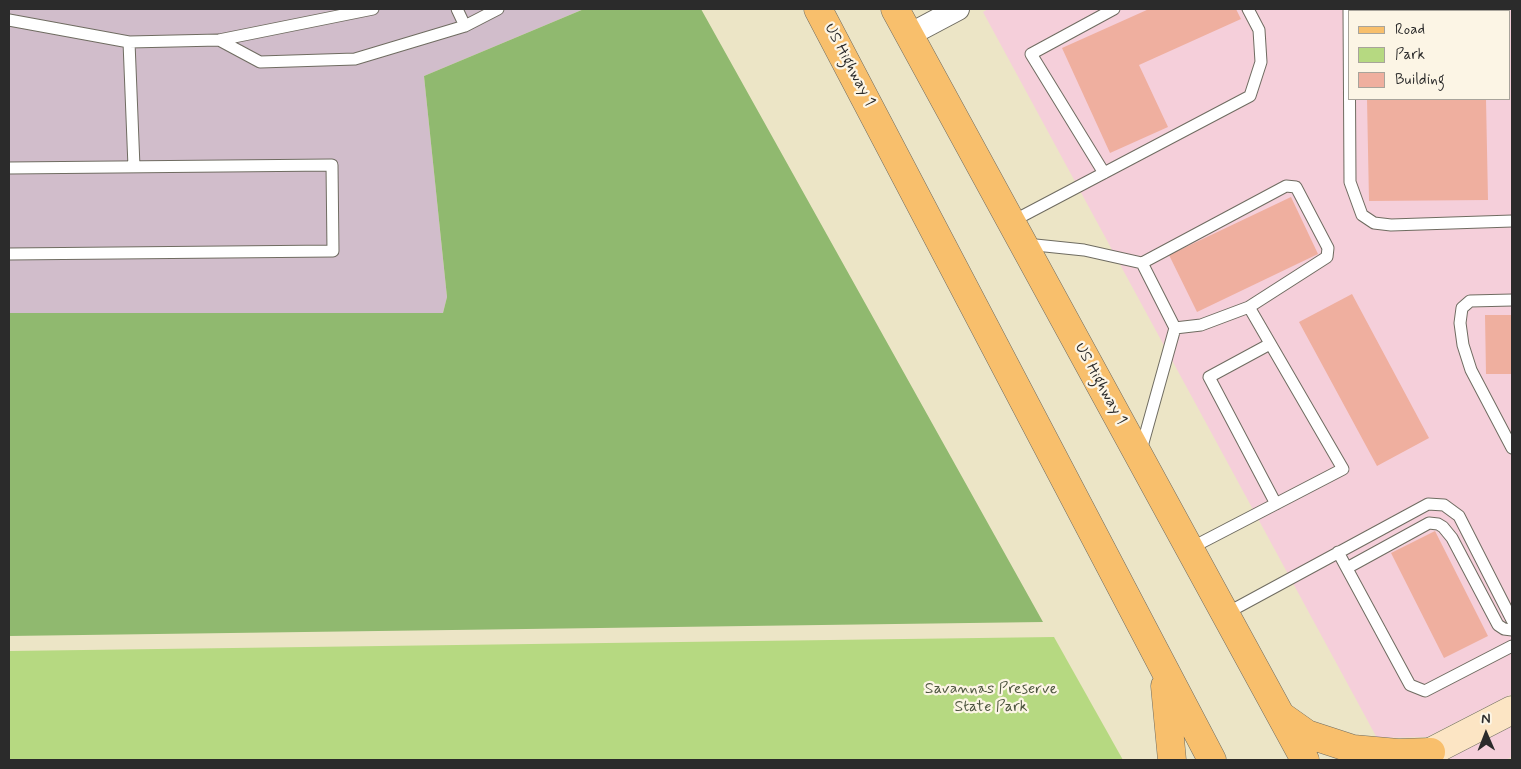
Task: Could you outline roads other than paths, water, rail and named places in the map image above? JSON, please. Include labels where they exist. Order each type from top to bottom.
[{"type":"main road","name":"US Highway 1","points":[[818,9],[1163,670],[1212,760]]},
{"type":"main road","name":"US Highway 1","points":[[895,9],[1305,760]]},
{"type":"main road","points":[[1163,670],[1172,760]]},
{"type":"main road","points":[[1280,714],[1306,734],[1345,747],[1375,752],[1423,756]]},
{"type":"street","points":[[909,35],[958,9]]},
{"type":"street","points":[[1423,756],[1512,710]]},
{"type":"lane","points":[[9,20],[129,42],[219,40],[373,9]]},
{"type":"lane","points":[[457,9],[465,26]]},
{"type":"lane","points":[[219,40],[260,62],[355,59],[465,26],[498,9]]},
{"type":"lane","points":[[1104,173],[1031,54],[1114,9]]},
{"type":"lane","points":[[1017,233],[1104,173],[1250,96],[1261,62],[1259,30],[1248,9]]},
{"type":"lane","points":[[129,42],[134,167]]},
{"type":"lane","points":[[1350,100],[1350,182],[1362,215],[1374,223],[1391,225],[1512,221]]},
{"type":"lane","points":[[9,168],[332,165],[334,250],[9,254]]},
{"type":"lane","points":[[1017,233],[1142,263],[1286,186],[1293,185],[1328,248],[1328,257],[1249,307],[1201,325],[1175,328]]},
{"type":"lane","points":[[1139,456],[1175,328],[1142,263]]},
{"type":"lane","points":[[1512,300],[1470,301],[1462,308],[1460,323],[1463,345],[1471,370],[1512,448]]},
{"type":"lane","points":[[1189,549],[1343,469],[1249,307]]},
{"type":"lane","points":[[1270,344],[1209,377],[1276,504]]},
{"type":"lane","points":[[1225,614],[1417,508],[1428,504],[1444,505],[1459,516],[1512,620]]},
{"type":"lane","points":[[1346,568],[1428,523],[1438,524],[1452,538],[1498,624],[1504,629],[1512,630]]},
{"type":"lane","points":[[1338,552],[1410,685],[1425,691],[1512,646]]},
{"type":"park label","name":"Savannas Preserve State Park","points":[[991,699]]}]
